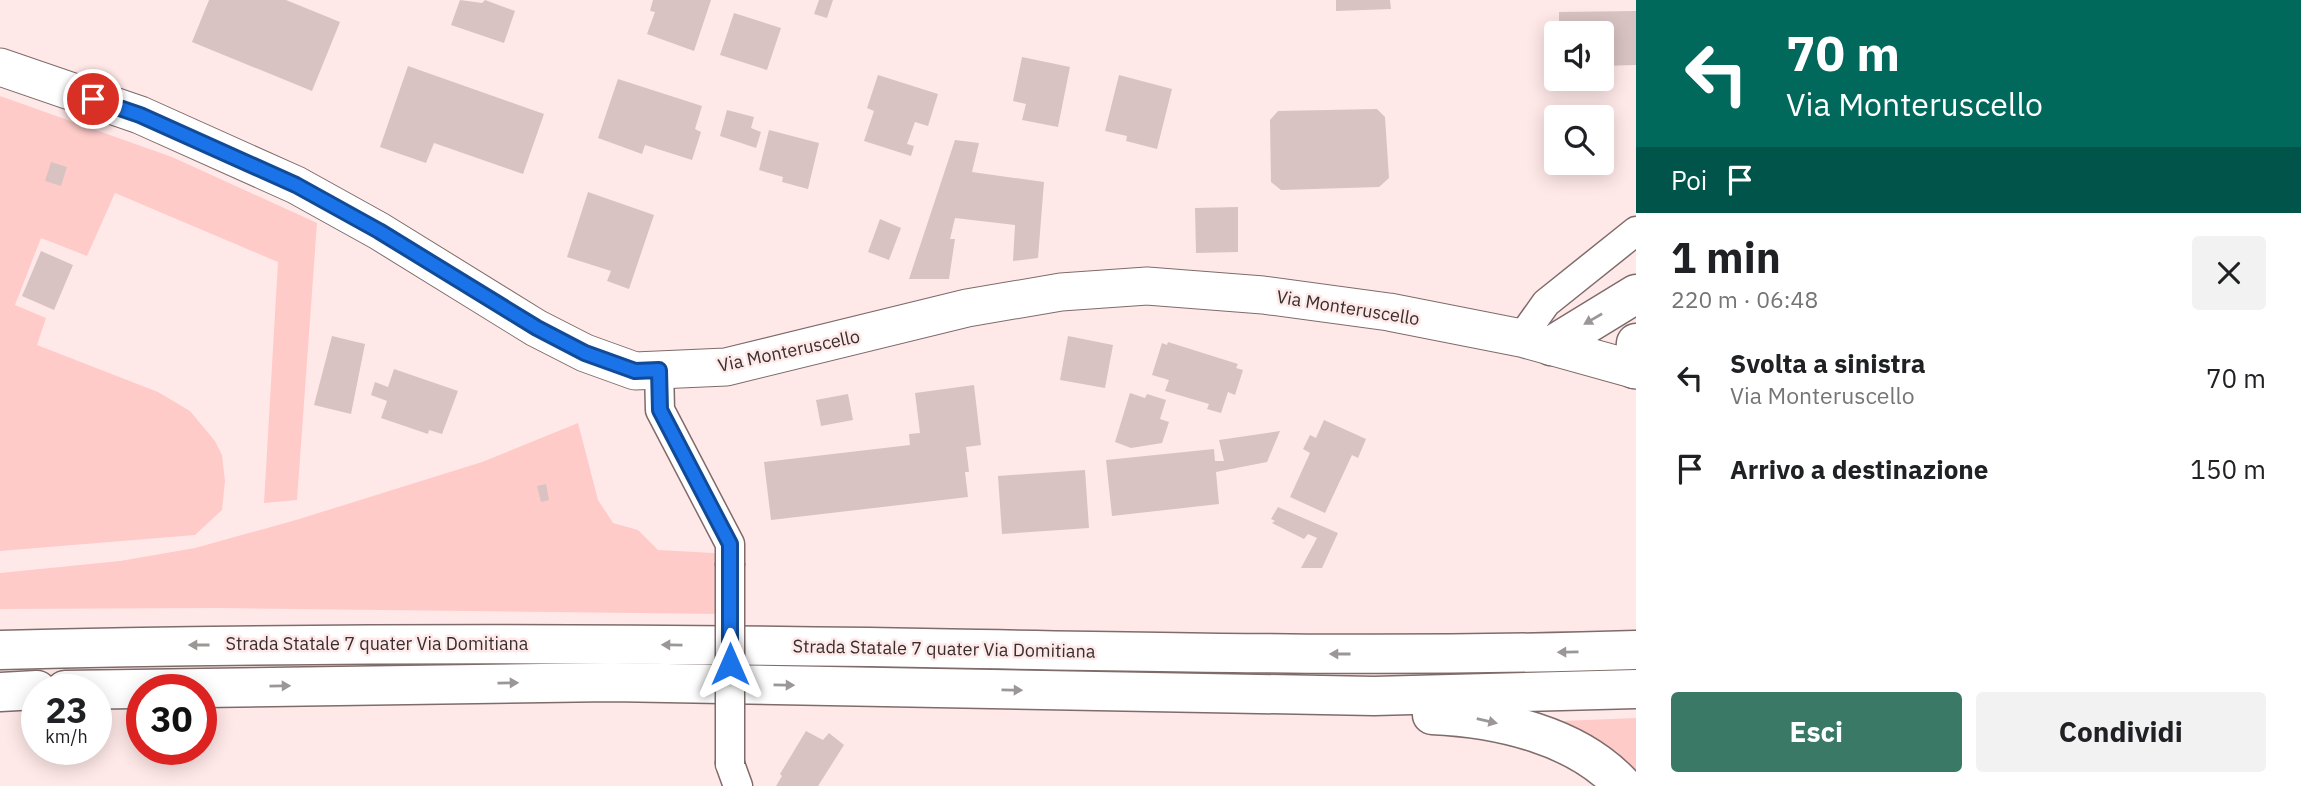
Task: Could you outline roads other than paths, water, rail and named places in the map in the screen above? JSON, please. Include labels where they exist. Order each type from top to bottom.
[{"type":"highway","points":[[1536,342],[1636,294]]},
{"type":"highway","name":"Strada Statale 7 quater Via Domitiana","points":[[0,650],[188,645],[485,643],[1172,653],[1636,650]]},
{"type":"highway","points":[[112,689],[611,682],[1374,696],[1636,689]]},
{"type":"highway","points":[[0,692],[21,691]]},
{"type":"highway","points":[[1374,696],[1430,715],[1468,717],[1549,738],[1583,753],[1623,786]]},
{"type":"street","name":"Via Monteruscello","points":[[0,67],[140,115],[296,185],[379,231],[537,328],[585,353],[635,371],[726,367],[967,308],[1061,292],[1147,286],[1263,295],[1389,312],[1636,362]]},
{"type":"street","points":[[1536,342],[1546,303],[1636,231]]},
{"type":"street","points":[[659,370],[660,410],[730,544],[734,775]]}]
